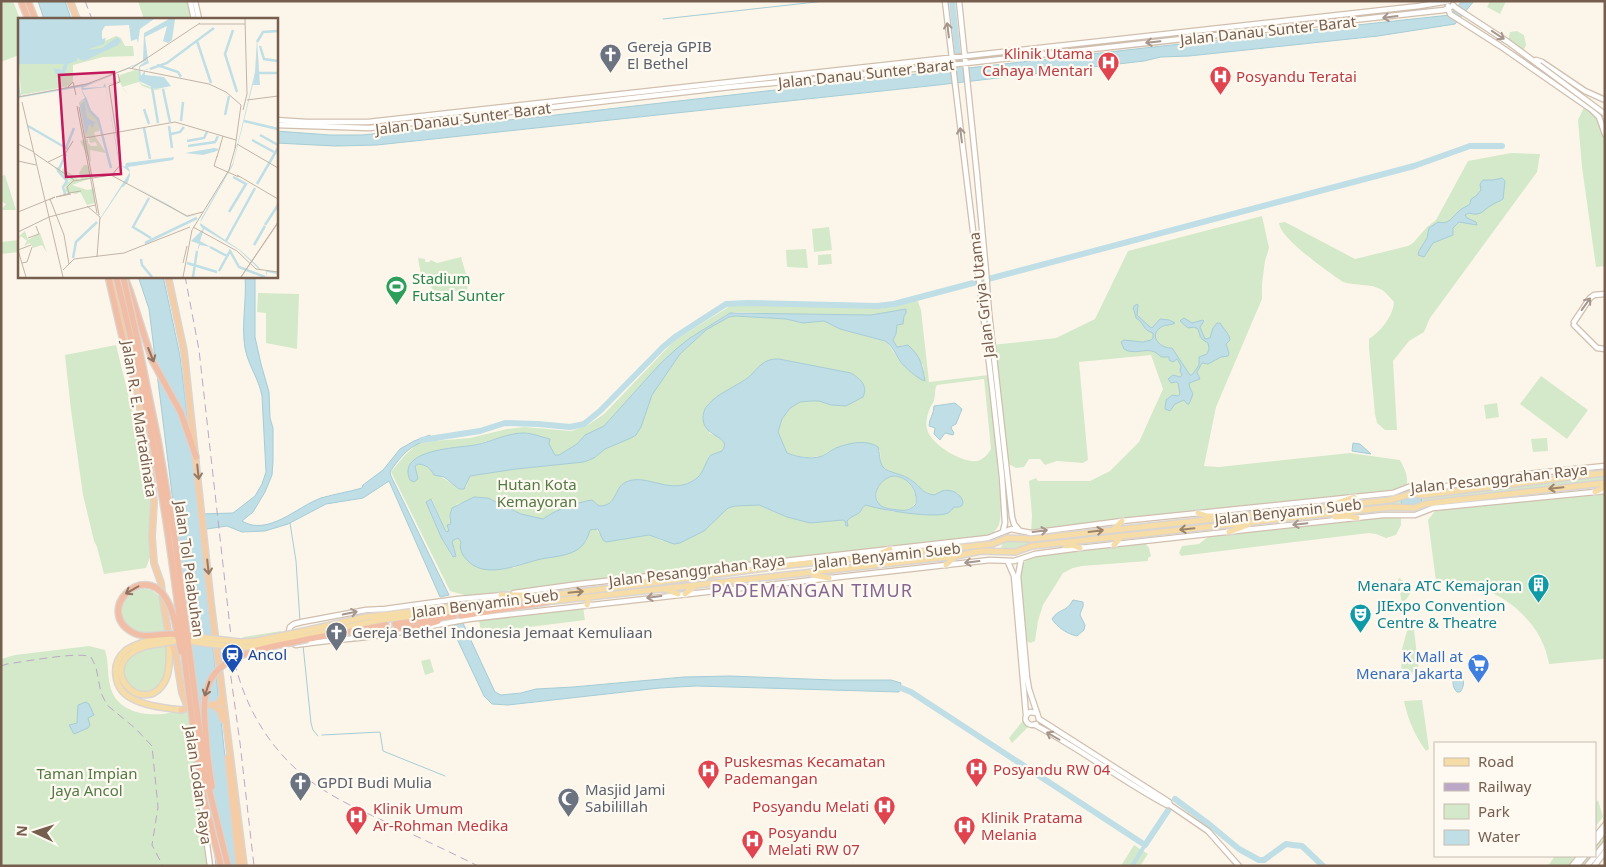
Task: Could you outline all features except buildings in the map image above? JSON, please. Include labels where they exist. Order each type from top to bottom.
[{"type":"highway","points":[[22,1],[28,18]]},
{"type":"highway","points":[[29,1],[36,18]]},
{"type":"highway","points":[[70,1],[77,18]]},
{"type":"highway","points":[[109,278],[127,358],[134,379]]},
{"type":"highway","name":"Jalan R. E. Martadinata","points":[[114,278],[131,358],[154,495],[152,537],[154,563],[160,583],[169,636],[175,651],[183,697],[191,707]]},
{"type":"highway","name":"Jalan Tol Pelabuhan","points":[[115,278],[129,327],[152,440],[171,553],[200,780],[221,866]]},
{"type":"highway","name":"Jalan Tol Pelabuhan","points":[[123,278],[138,338],[175,540],[205,773],[228,866]]},
{"type":"highway","points":[[124,278],[130,291],[152,360],[176,400],[191,438],[196,457]]},
{"type":"highway","points":[[168,278],[184,351],[244,866]]},
{"type":"highway","points":[[189,691],[181,655],[179,646],[177,637],[175,628],[173,615],[165,596],[152,586],[142,585],[127,591],[121,599],[118,608],[121,620],[127,629],[134,634],[144,636],[172,634],[179,634],[192,636]]},
{"type":"highway","points":[[461,614],[418,627],[395,626],[411,621],[461,614],[547,602]]},
{"type":"highway","points":[[411,621],[438,621]]},
{"type":"highway","points":[[220,833],[210,776],[204,713],[206,691],[218,669],[226,663],[250,653],[308,639],[369,628],[387,627]]},
{"type":"highway","points":[[181,710],[221,702],[222,686]]},
{"type":"highway","points":[[213,705],[220,710],[223,716],[239,866]]},
{"type":"main road","points":[[190,1],[194,18]]},
{"type":"main road","points":[[195,1],[199,18]]},
{"type":"main road","name":"Jalan Griya Utama","points":[[945,1],[1002,477],[1005,523],[1003,531]]},
{"type":"main road","name":"Jalan Griya Utama","points":[[959,1],[963,57],[968,82],[986,286],[1010,510],[1012,520],[1020,530]]},
{"type":"main road","points":[[1605,114],[1540,65],[1452,4],[1449,11],[1462,22],[1507,50],[1592,110],[1599,117],[1605,134]]},
{"type":"main road","name":"Jalan Danau Sunter Barat","points":[[278,120],[370,128],[953,58],[1452,4]]},
{"type":"main road","name":"Jalan Danau Sunter Barat","points":[[730,85],[954,66],[1449,11]]},
{"type":"main road","points":[[1530,58],[1542,62],[1591,95],[1605,100]]},
{"type":"main road","points":[[867,68],[868,74]]},
{"type":"main road","points":[[1585,105],[1592,101],[1591,95]]},
{"type":"main road","name":"Jalan Danau Sunter Barat","points":[[278,125],[331,125]]},
{"type":"main road","points":[[1605,294],[1594,295],[1590,298],[1574,324],[1597,348],[1605,349]]},
{"type":"main road","name":"Jalan Pesanggrahan Raya","points":[[294,624],[358,611],[992,537],[1003,531],[1011,530],[1031,533],[1122,521],[1394,493],[1411,486],[1434,488],[1484,480],[1605,466]]},
{"type":"main road","points":[[1575,469],[1594,474]]},
{"type":"main road","name":"Jalan Benyamin Sueb","points":[[294,624],[288,629],[288,634],[290,641],[296,645],[380,636],[447,623],[461,614],[548,594],[636,585],[769,567],[992,544],[1007,538],[1023,539],[1330,506],[1400,498],[1412,494],[1424,495],[1605,473]]},
{"type":"main road","points":[[1469,490],[1484,480]]},
{"type":"main road","name":"Jalan Benyamin Sueb","points":[[181,710],[136,700],[124,692],[118,684],[116,670],[121,655],[129,648],[172,636],[192,636],[240,642],[256,641],[443,610],[461,614],[589,597],[956,556],[981,551],[1001,550],[1015,552],[1038,546],[1122,536],[1392,507],[1414,508],[1425,504],[1476,497],[1605,483]]},
{"type":"main road","points":[[1595,492],[1605,487]]},
{"type":"main road","name":"Jalan Pesanggrahan Raya","points":[[461,614],[587,605],[990,560],[1008,562],[1020,560],[1034,554],[1080,548],[1396,514],[1415,515],[1433,508],[1605,491]]},
{"type":"main road","points":[[1424,495],[1421,500],[1425,504]]},
{"type":"main road","points":[[1330,506],[1354,497]]},
{"type":"main road","points":[[1476,497],[1483,503]]},
{"type":"main road","points":[[1400,498],[1402,502],[1400,507]]},
{"type":"main road","points":[[1198,513],[1207,516],[1235,516]]},
{"type":"main road","points":[[1320,516],[1357,518]]},
{"type":"main road","points":[[1114,529],[1122,521]]},
{"type":"main road","points":[[1229,532],[1250,522]]},
{"type":"main road","points":[[1114,544],[1122,536]]},
{"type":"main road","points":[[1023,539],[1020,543],[1024,549]]},
{"type":"main road","points":[[957,541],[959,544],[966,546]]},
{"type":"main road","points":[[999,541],[1002,544],[1001,550]]},
{"type":"main road","points":[[1038,546],[1044,548],[1072,545],[1080,548]]},
{"type":"main road","points":[[875,556],[890,549]]},
{"type":"main road","points":[[946,565],[956,556]]},
{"type":"main road","points":[[1020,560],[1018,576],[1026,722],[1031,726],[1035,725],[1137,788],[1170,805]]},
{"type":"main road","points":[[1008,562],[1014,576],[1022,650],[1029,689],[1039,719],[1169,802],[1170,805],[1208,831],[1239,866]]},
{"type":"main road","points":[[769,567],[769,577]]},
{"type":"main road","points":[[689,578],[708,569]]},
{"type":"main road","points":[[806,574],[829,578]]},
{"type":"main road","points":[[636,585],[663,575]]},
{"type":"main road","points":[[685,594],[695,586]]},
{"type":"main road","points":[[665,589],[678,594]]},
{"type":"main road","points":[[501,595],[548,594]]},
{"type":"main road","points":[[587,605],[589,597]]},
{"type":"main road","name":"Jalan Benyamin Sueb","points":[[169,636],[168,664],[164,682],[154,692],[141,695],[133,692],[123,680],[122,664],[126,657],[147,644],[181,640],[233,648],[249,647],[305,633]]},
{"type":"main road","name":"Jalan Lodan Raya","points":[[181,710],[186,710],[190,716],[210,866]]},
{"type":"main road","points":[[1026,714],[1032,711],[1037,713]]},
{"type":"main road","points":[[1035,725],[1039,719]]},
{"type":"main road","points":[[1596,838],[1605,825]]},
{"type":"main road","points":[[1596,839],[1605,830]]},
{"type":"main road","points":[[1594,866],[1604,848]]},
{"type":"green space","points":[[1,1],[13,1],[20,18],[18,18],[18,55],[1,62]]},
{"type":"green space","points":[[138,1],[187,1],[191,18],[144,18]]},
{"type":"green space","points":[[1490,1],[1506,1],[1500,14],[1487,7]]},
{"type":"green space","points":[[1517,31],[1524,35],[1526,45],[1524,50],[1521,51],[1508,42],[1510,32]]},
{"type":"green space","points":[[1585,105],[1599,117],[1605,134],[1605,266],[1596,267],[1582,167],[1578,120]]},
{"type":"green space","points":[[1511,153],[1540,154],[1537,172],[1430,318],[1424,332],[1409,341],[1393,361],[1397,430],[1385,430],[1377,423],[1375,414],[1369,339],[1386,323],[1394,302],[1382,290],[1377,288],[1343,282],[1287,238],[1281,230],[1279,223],[1285,222],[1355,259],[1408,246],[1436,220],[1468,161]]},
{"type":"green space","points":[[5,175],[16,210],[1,210],[6,204],[1,201],[1,176]]},
{"type":"green space","points":[[1262,216],[1269,248],[1265,261],[1262,299],[1216,407],[1204,466],[1219,467],[1350,453],[1400,460],[1407,477],[1406,488],[1393,493],[1031,533],[1032,515],[1029,481],[1036,478],[1038,481],[1090,481],[1110,471],[1139,442],[1163,389],[1151,355],[1079,362],[1088,460],[1083,463],[1057,461],[1045,465],[1040,459],[1029,459],[1024,467],[1016,468],[1005,462],[992,345],[1056,338],[1095,319],[1128,251]]},
{"type":"green space","points":[[829,227],[832,250],[814,252],[812,229]]},
{"type":"green space","points":[[18,240],[18,252],[1,254],[1,242]]},
{"type":"green space","points":[[806,249],[808,268],[787,267],[786,250]]},
{"type":"green space","points":[[831,254],[832,264],[818,265],[818,255]]},
{"type":"green space","points":[[461,257],[468,281],[467,291],[432,290],[429,279],[422,280],[418,258],[425,259],[425,262],[431,260],[437,263]]},
{"type":"green space","points":[[258,293],[299,294],[297,349],[266,343],[266,313],[257,312]]},
{"type":"green space","name":"Hutan Kota Kemayoran","points":[[917,299],[921,310],[929,382],[989,375],[1001,505],[998,527],[987,537],[632,575],[468,596],[450,591],[391,472],[417,444],[470,438],[524,427],[571,431],[588,425],[604,414],[674,341],[730,306],[875,308]],"holes":[[[736,312],[904,316],[903,323],[897,325],[893,340],[897,347],[904,345],[923,365],[925,380],[913,374],[901,363],[887,342],[840,329],[824,321],[803,323],[786,319],[729,317],[706,330],[680,354],[652,395],[636,435],[605,449],[594,458],[584,462],[470,476],[466,487],[459,489],[424,465],[418,464],[415,466],[418,479],[409,468],[447,449],[474,445],[512,434],[526,433],[550,439],[548,444],[555,455],[559,455],[577,444],[585,435],[604,426],[659,365],[690,338],[726,315]],[[779,359],[851,373],[864,386],[864,395],[831,405],[819,401],[811,401],[800,402],[790,408],[782,419],[778,432],[787,453],[806,458],[821,456],[835,448],[880,450],[881,465],[884,468],[910,479],[930,494],[934,495],[948,491],[958,493],[961,506],[958,508],[954,507],[951,511],[923,515],[912,512],[893,512],[866,505],[859,513],[847,521],[848,525],[843,520],[810,523],[787,517],[759,505],[735,506],[728,508],[719,516],[663,541],[649,535],[606,542],[596,529],[590,530],[586,542],[513,568],[461,542],[458,538],[452,541],[455,550],[452,557],[426,502],[432,499],[446,532],[449,531],[450,515],[457,504],[474,497],[488,498],[521,514],[543,519],[560,509],[586,501],[592,500],[599,506],[605,505],[612,500],[622,485],[634,480],[678,486],[688,484],[701,473],[711,455],[722,451],[725,445],[722,440],[709,433],[708,404],[747,378],[769,360]],[[984,379],[991,449],[982,459],[971,461],[955,456],[940,446],[929,435],[926,427],[937,385]]]},
{"type":"green space","points":[[116,345],[142,450],[152,501],[149,525],[150,557],[146,568],[104,574],[83,495],[65,355]]},
{"type":"green space","points":[[1541,376],[1588,410],[1567,439],[1520,404]]},
{"type":"green space","points":[[1497,403],[1499,417],[1486,419],[1484,405]]},
{"type":"green space","points":[[1547,438],[1548,451],[1533,452],[1531,439]]},
{"type":"green space","points":[[1605,473],[1605,483],[1425,504],[1421,500],[1424,495]]},
{"type":"green space","points":[[890,476],[905,480],[912,487],[916,502],[909,509],[899,511],[888,509],[879,504],[877,500],[878,487]]},
{"type":"green space","points":[[1605,491],[1605,658],[1549,664],[1544,646],[1535,629],[1508,602],[1492,592],[1474,585],[1455,581],[1436,581],[1428,520],[1435,511]]},
{"type":"green space","points":[[1399,498],[1402,505],[1024,549],[1015,552],[1001,550],[1002,544],[999,541]]},
{"type":"green space","points":[[1391,515],[1401,518],[1401,525],[1396,535],[1386,538],[1369,533],[1181,556],[1179,553],[1182,546],[1199,544],[1209,536]]},
{"type":"green space","points":[[1145,543],[1149,548],[1151,556],[1148,558],[1148,561],[1082,566],[1063,573],[1043,605],[1035,641],[1030,643],[1027,641],[1019,579],[1022,565],[1029,557]]},
{"type":"green space","points":[[1400,578],[1410,590],[1410,594],[1402,605],[1398,579]]},
{"type":"green space","points":[[140,588],[152,590],[161,598],[166,632],[141,633],[127,625],[123,619],[121,613],[124,601],[128,595]]},
{"type":"green space","points":[[583,607],[585,620],[481,633],[479,619]]},
{"type":"green space","points":[[1410,620],[1413,621],[1419,672],[1401,673],[1402,649]]},
{"type":"green space","points":[[281,631],[284,641],[246,648],[243,637]]},
{"type":"green space","points":[[166,645],[167,664],[161,682],[147,692],[139,692],[132,688],[125,679],[124,674],[125,663],[128,658],[141,650]]},
{"type":"green space","name":"Taman Impian Jaya Ancol","points":[[89,646],[105,650],[110,685],[113,694],[123,706],[146,714],[163,714],[186,710],[190,717],[210,866],[1,866],[1,659],[15,655]]},
{"type":"green space","points":[[430,659],[434,672],[425,675],[421,661]]},
{"type":"green space","points":[[1422,700],[1429,749],[1426,751],[1412,728],[1404,701]]},
{"type":"green space","points":[[1025,718],[1030,725],[1012,743],[1009,738]]},
{"type":"green space","points":[[1039,721],[1167,801],[1165,804],[1035,725]]},
{"type":"green space","points":[[1598,800],[1603,817],[1596,826],[1596,803]]},
{"type":"green space","points":[[1605,830],[1605,844],[1596,856],[1596,842]]},
{"type":"green space","points":[[1134,845],[1148,854],[1140,866],[1121,866]]},
{"type":"green space","points":[[1554,857],[1572,857],[1574,863],[1572,866],[1548,866]]},
{"type":"green space","points":[[1584,857],[1595,857],[1588,866],[1577,866]]},
{"type":"water","points":[[38,1],[65,1],[71,18],[44,18]]},
{"type":"water","points":[[1462,1],[1474,1],[1455,24],[1378,36],[1189,56],[1161,57],[1144,61],[938,85],[377,145],[335,146],[278,143],[278,131],[362,135],[1450,15]]},
{"type":"water","points":[[1502,178],[1505,181],[1503,199],[1479,214],[1469,213],[1465,215],[1476,222],[1477,225],[1459,222],[1453,228],[1453,235],[1433,243],[1424,257],[1418,255],[1427,238],[1429,228],[1438,222],[1447,222],[1470,204],[1471,199],[1481,190],[1480,184],[1483,180]]},
{"type":"water","points":[[139,278],[163,278],[180,356],[199,514],[233,513],[255,496],[266,472],[262,396],[246,354],[244,339],[245,278],[255,278],[255,337],[269,392],[270,418],[273,428],[273,461],[272,475],[265,492],[253,512],[242,521],[252,525],[272,523],[321,498],[362,488],[363,485],[383,470],[400,449],[430,435],[430,440],[412,447],[390,472],[449,595],[440,597],[389,481],[363,498],[326,504],[288,524],[265,531],[242,532],[227,526],[200,530],[237,866],[216,866],[199,710],[149,309]]},
{"type":"water","points":[[1137,304],[1137,315],[1152,328],[1160,319],[1175,323],[1160,328],[1155,335],[1156,339],[1164,347],[1172,348],[1190,375],[1199,365],[1199,357],[1207,354],[1209,349],[1208,343],[1203,340],[1198,329],[1194,327],[1188,328],[1180,321],[1184,318],[1192,323],[1203,320],[1200,327],[1205,339],[1210,338],[1213,328],[1217,323],[1220,323],[1229,336],[1230,340],[1226,344],[1228,356],[1221,357],[1208,364],[1202,363],[1197,372],[1200,379],[1189,383],[1193,394],[1189,404],[1184,400],[1175,404],[1170,411],[1165,409],[1166,400],[1172,395],[1178,396],[1180,394],[1178,383],[1171,383],[1168,379],[1173,375],[1180,377],[1182,375],[1180,371],[1181,366],[1177,359],[1173,362],[1169,360],[1169,357],[1161,357],[1153,351],[1133,352],[1124,349],[1121,342],[1124,340],[1143,342],[1153,338],[1153,333],[1147,330],[1136,318],[1133,309]]},
{"type":"water","points":[[906,309],[903,324],[897,325],[893,340],[897,347],[908,345],[916,353],[922,365],[925,381],[915,376],[904,366],[892,347],[885,341],[840,329],[824,321],[803,323],[786,319],[729,317],[706,330],[680,354],[652,395],[641,427],[636,435],[605,449],[594,458],[584,462],[470,476],[464,489],[459,489],[444,477],[434,475],[428,467],[421,464],[415,466],[418,479],[414,482],[410,480],[408,470],[412,462],[420,456],[443,449],[481,444],[517,433],[550,439],[549,444],[555,455],[559,455],[577,444],[585,435],[604,426],[676,349],[730,313],[871,315]]},
{"type":"water","points":[[778,359],[851,373],[861,380],[865,389],[863,397],[846,406],[811,401],[800,402],[790,408],[782,419],[778,432],[787,453],[813,458],[852,443],[868,443],[878,447],[881,463],[885,469],[908,478],[930,494],[934,495],[948,490],[954,492],[961,498],[962,505],[954,507],[948,513],[942,515],[932,515],[895,511],[866,505],[859,513],[847,521],[848,526],[846,526],[843,520],[810,523],[787,517],[759,505],[735,506],[728,508],[704,531],[680,543],[674,544],[649,535],[606,542],[603,540],[598,529],[590,530],[583,545],[571,553],[510,568],[491,570],[474,566],[467,560],[462,554],[461,542],[458,538],[452,541],[456,556],[453,557],[441,537],[426,502],[431,499],[446,532],[449,531],[447,525],[451,524],[450,515],[452,508],[474,497],[488,498],[521,514],[543,519],[560,509],[586,501],[592,500],[599,506],[605,505],[612,500],[622,485],[634,480],[678,486],[688,484],[699,476],[711,455],[722,451],[724,446],[724,442],[712,434],[705,425],[703,415],[707,407],[717,397],[750,376],[764,362]],"holes":[[[890,477],[899,477],[908,482],[914,489],[916,504],[910,509],[889,509],[880,505],[877,501],[876,491],[881,483]]]},
{"type":"water","points":[[955,403],[962,409],[956,424],[951,428],[954,433],[953,435],[945,433],[940,440],[934,434],[935,428],[929,426],[934,406]]},
{"type":"water","points":[[1353,443],[1360,444],[1371,454],[1352,451]]},
{"type":"water","points":[[1409,494],[1424,495],[1421,500],[1425,504],[1414,508],[1402,505],[1399,498]]},
{"type":"water","points":[[1073,600],[1083,602],[1080,615],[1085,625],[1084,630],[1077,636],[1063,630],[1052,619],[1057,613],[1068,607]]},
{"type":"water","points":[[462,621],[495,692],[501,695],[536,689],[684,677],[730,676],[891,680],[901,683],[899,692],[696,686],[660,688],[508,705],[492,704],[484,696],[449,622]]},
{"type":"water","points":[[1458,673],[1464,682],[1460,692],[1455,690],[1453,684],[1455,674]]},
{"type":"water","points":[[86,702],[89,704],[94,715],[88,718],[90,725],[88,728],[74,734],[69,725],[77,723],[78,705]]},
{"type":"waterway","points":[[663,19],[825,1]]},
{"type":"waterway","points":[[952,1],[960,74]]},
{"type":"waterway","points":[[422,440],[480,431],[505,423],[570,427],[584,424],[600,411],[663,347],[726,304],[877,306],[894,304],[1414,166],[1470,146],[1502,146]]},
{"type":"waterway","points":[[290,523],[296,561],[300,621]]},
{"type":"waterway","points":[[303,645],[311,723],[313,730],[318,736]]},
{"type":"waterway","points":[[893,688],[901,688],[911,692],[1145,845],[1169,809]]},
{"type":"waterway","points":[[322,735],[380,732],[383,751],[445,776]]},
{"type":"waterway","points":[[1175,799],[1239,849],[1259,860],[1264,860],[1286,844],[1302,846],[1323,866]]},
{"type":"waterway","points":[[1132,866],[1145,845]]},
{"type":"tunnel","points":[[387,629],[396,629]]},
{"type":"railway","points":[[85,1],[92,18]]},
{"type":"railway","points":[[185,278],[199,350],[233,654],[245,696],[255,716],[279,752],[311,782],[351,806],[478,866]]},
{"type":"railway","points":[[1,666],[63,656],[85,655],[91,657],[96,667],[101,693],[107,705],[136,729],[152,746],[158,807],[152,845],[163,866]]},
{"type":"railway","points":[[229,663],[254,866]]},
{"type":"place","name":"Gereja GPIB El Bethel","points":[[611,74]]},
{"type":"place","name":"Klinik Utama Cahaya Mentari","points":[[1109,81]]},
{"type":"place","name":"Posyandu Teratai","points":[[1220,95]]},
{"type":"place","name":"Stadium Futsal Sunter","points":[[396,306]]},
{"type":"place","name":"Menara ATC Kemajoran","points":[[1538,604]]},
{"type":"place","name":"JIExpo Convention Centre & Theatre","points":[[1361,633]]},
{"type":"place","name":"Gereja Bethel Indonesia Jemaat Kemuliaan","points":[[336,651]]},
{"type":"place","name":"Ancol","points":[[232,673]]},
{"type":"place","name":"K Mall at Menara Jakarta","points":[[1479,684]]},
{"type":"place","name":"Posyandu RW 04","points":[[977,788]]},
{"type":"place","name":"Puskesmas Kecamatan Pademangan","points":[[708,789]]},
{"type":"place","name":"GPDI Budi Mulia","points":[[301,801]]},
{"type":"place","name":"Masjid Jami Sabilillah","points":[[569,817]]},
{"type":"place","name":"Posyandu Melati","points":[[885,825]]},
{"type":"place","name":"Klinik Umum Ar-Rohman Medika","points":[[357,836]]},
{"type":"place","name":"Klinik Pratama Melania","points":[[965,845]]},
{"type":"place","name":"Posyandu Melati RW 07","points":[[752,860]]},
{"type":"district","name":"PADEMANGAN TIMUR","points":[[812,590]]}]
